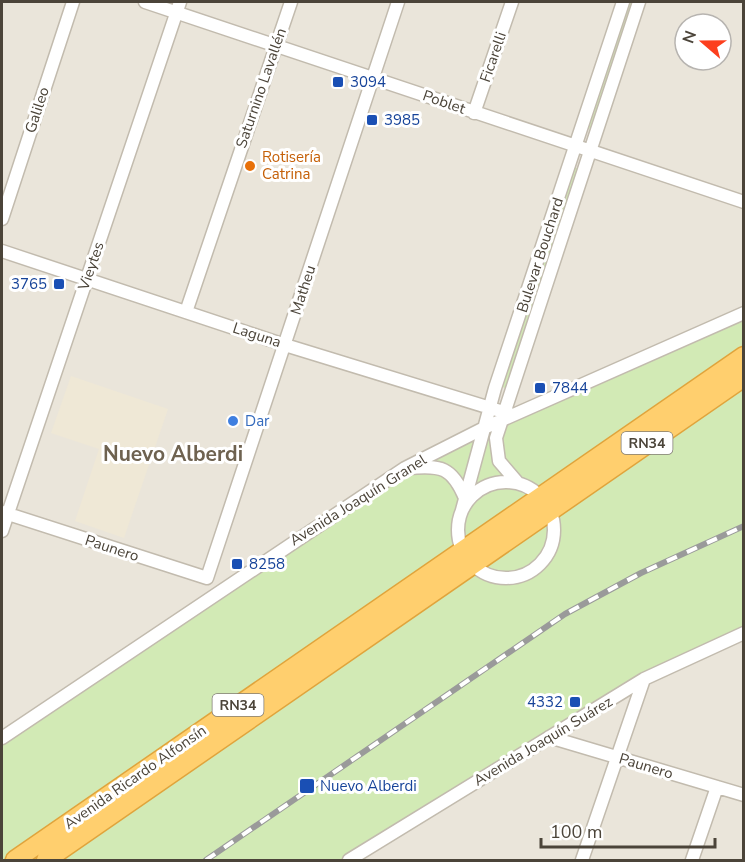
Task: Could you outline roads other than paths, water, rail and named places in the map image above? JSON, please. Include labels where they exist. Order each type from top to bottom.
[{"type":"highway","name":"Avenida Ricardo Alfonsín","points":[[46,861],[473,566],[546,503],[744,356]]},
{"type":"highway","name":"Avenida Ricardo Alfonsín","points":[[15,861],[462,550],[546,503],[744,377]]},
{"type":"street","name":"Galileo","points":[[2,219],[73,2]]},
{"type":"street","name":"Poblet","points":[[145,2],[178,7],[276,45],[744,202]]},
{"type":"street","name":"Saturnino Lavallén","points":[[186,312],[291,2]]},
{"type":"street","name":"Matheu","points":[[207,578],[398,2]]},
{"type":"street","name":"Ficarelli","points":[[474,113],[512,2]]},
{"type":"street","name":"Bulevar Bouchard","points":[[463,504],[490,408],[623,2]]},
{"type":"street","name":"Bulevar Bouchard","points":[[517,482],[505,471],[496,448],[639,2]]},
{"type":"street","name":"Vieytes","points":[[2,531],[4,513],[178,7]]},
{"type":"street","name":"Laguna","points":[[2,251],[285,345],[490,408],[506,416]]},
{"type":"street","name":"Avenida Joaquín Granel","points":[[2,738],[213,594],[405,468],[506,416],[744,314]]},
{"type":"street","points":[[405,468],[435,467],[446,470],[455,477],[463,504],[458,532],[462,550],[473,566],[486,574],[501,578],[516,578],[530,572],[542,562],[550,550],[554,535],[546,503],[517,482],[490,484],[463,504]]},
{"type":"street","name":"Paunero","points":[[4,513],[207,578]]},
{"type":"street","points":[[207,578],[213,594]]},
{"type":"street","name":"Avenida Joaquín Suárez","points":[[353,859],[644,680],[744,633]]},
{"type":"street","points":[[582,861],[644,680]]},
{"type":"street","name":"Paunero","points":[[549,737],[744,795]]},
{"type":"street","points":[[692,861],[717,787]]},
{"type":"railway","points":[[206,860],[565,614],[641,573],[744,526]]},
{"type":"place","name":"3094","points":[[338,82]]},
{"type":"place","name":"3985","points":[[372,120]]},
{"type":"place","name":"Rotisería Catrina","points":[[250,166]]},
{"type":"place","name":"3765","points":[[59,284]]},
{"type":"place","name":"7844","points":[[540,388]]},
{"type":"place","name":"Dar","points":[[233,421]]},
{"type":"place","name":"8258","points":[[237,564]]},
{"type":"place","name":"4332","points":[[575,702]]},
{"type":"place","name":"Nuevo Alberdi","points":[[307,786]]},
{"type":"district","name":"Nuevo Alberdi","points":[[173,454]]}]
